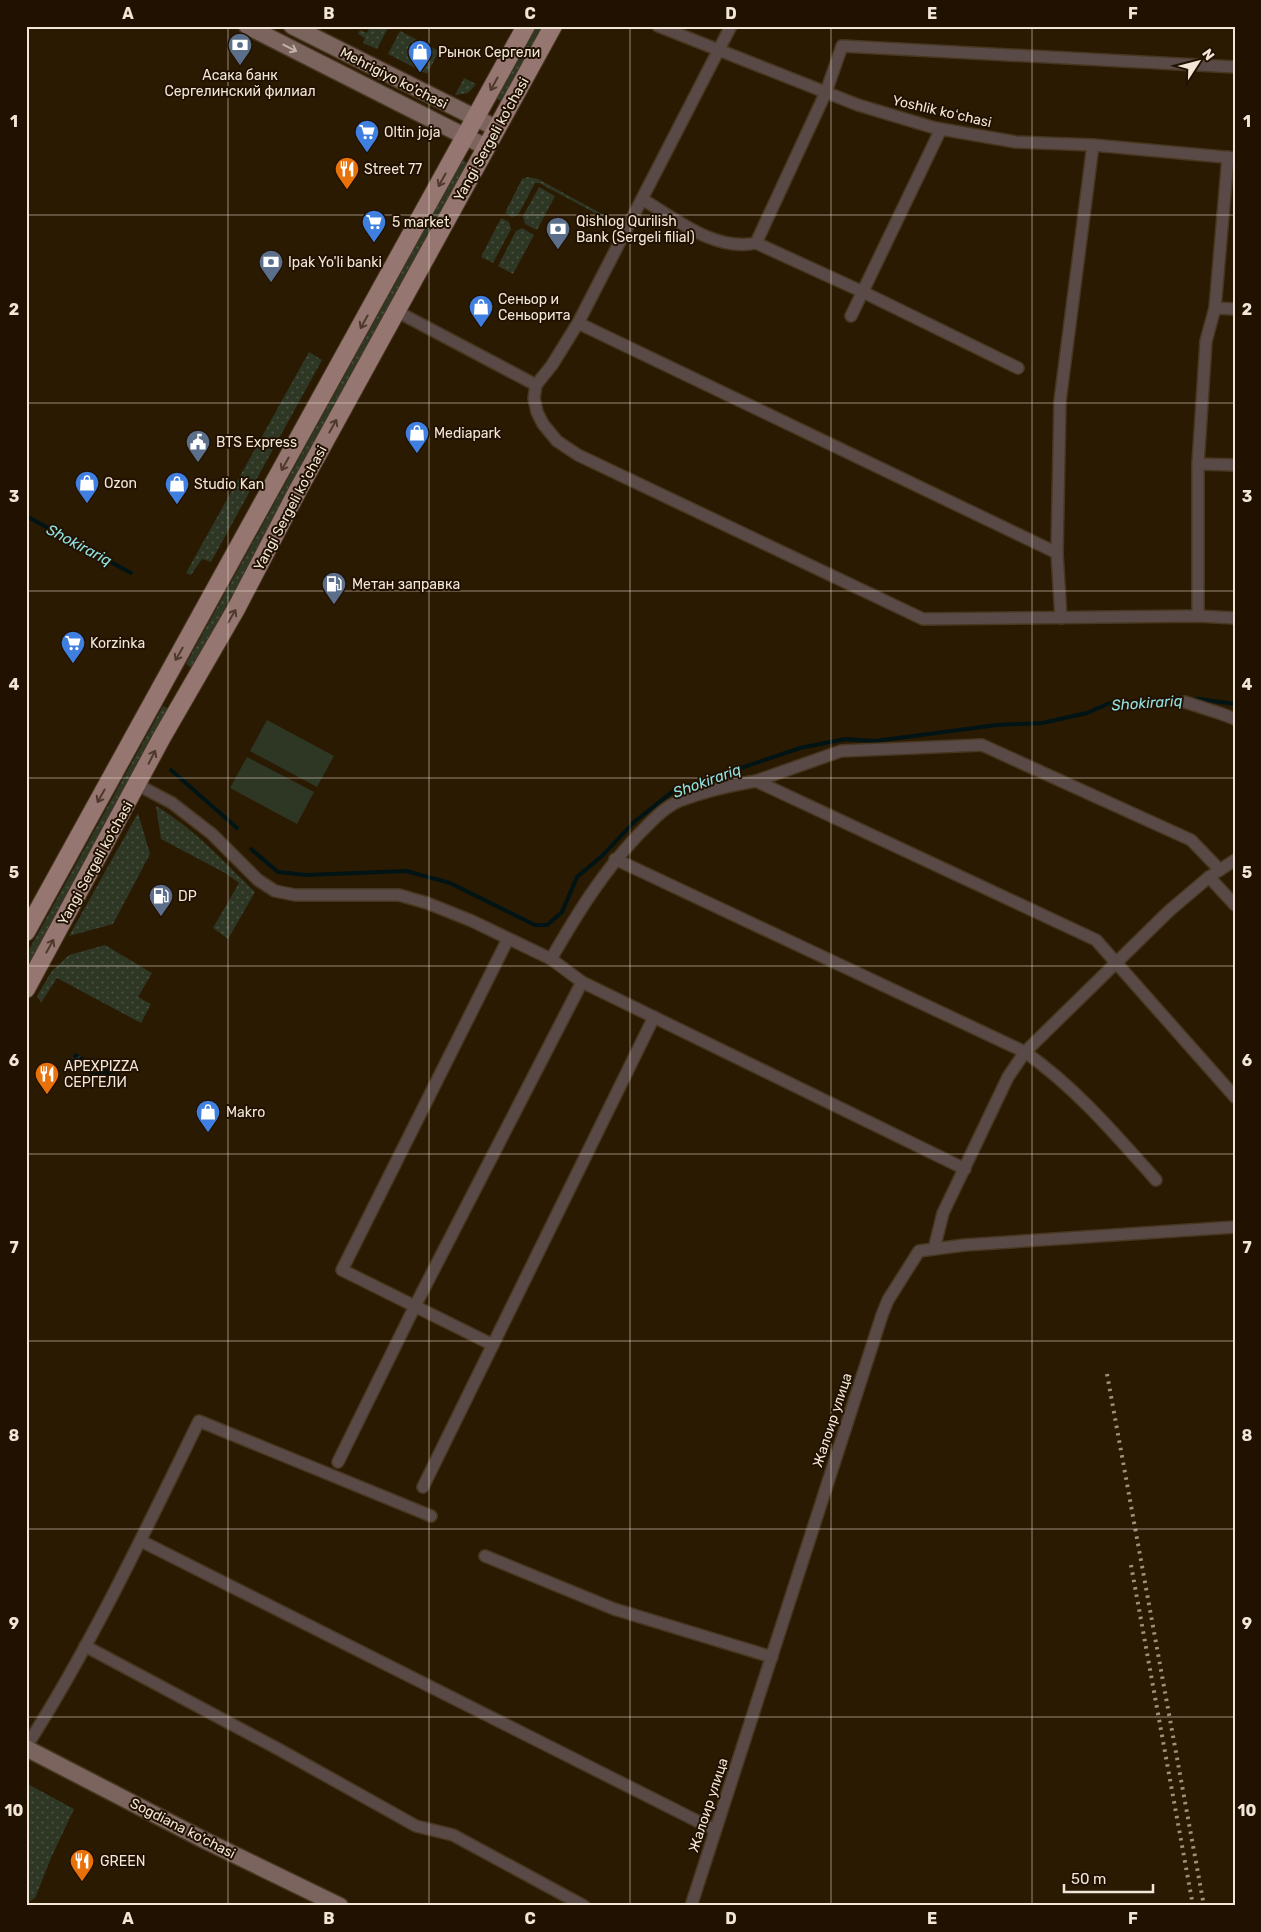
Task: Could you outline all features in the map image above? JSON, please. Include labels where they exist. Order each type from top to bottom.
[{"type":"main road","name":"Mehrigiyo ko'chasi","points":[[247,26],[486,147]]},
{"type":"main road","name":"Mehrigiyo ko'chasi","points":[[292,26],[496,128]]},
{"type":"main road","name":"Yangi Sergeli ko'chasi","points":[[26,932],[526,26]]},
{"type":"main road","name":"Yangi Sergeli ko'chasi","points":[[26,989],[190,689],[236,609],[396,311],[553,26]]},
{"type":"main road","points":[[166,677],[190,689]]},
{"type":"main road","name":"Sogdiana ko'chasi","points":[[26,1747],[202,1839],[340,1906]]},
{"type":"street","name":"Yoshlik koʻchasi","points":[[658,26],[858,105],[940,129],[1016,142],[1093,145],[1232,157]]},
{"type":"street","points":[[731,26],[578,323],[552,366],[536,385],[534,398],[537,412],[543,424],[557,441],[578,455],[923,619],[1198,616],[1235,618]]},
{"type":"street","points":[[756,243],[826,92],[842,46],[1235,67]]},
{"type":"street","points":[[851,316],[940,129]]},
{"type":"street","points":[[1060,618],[1057,553],[1060,401],[1093,145]]},
{"type":"street","points":[[1198,616],[1198,464],[1206,341],[1215,308],[1232,157]]},
{"type":"street","points":[[642,199],[711,239],[744,246],[756,243],[863,292],[1018,368]]},
{"type":"street","points":[[1215,308],[1235,309]]},
{"type":"street","points":[[396,311],[536,385]]},
{"type":"street","points":[[578,323],[1057,553]]},
{"type":"street","points":[[1198,464],[1235,466]]},
{"type":"street","points":[[1185,702],[1235,719]]},
{"type":"street","points":[[551,959],[584,903],[615,859],[648,825],[678,801],[738,784],[756,781],[841,751],[982,745],[1190,840],[1220,870]]},
{"type":"street","points":[[756,781],[1096,940],[1235,1097]]},
{"type":"street","points":[[138,785],[172,804],[212,834],[258,880],[275,891],[294,895],[399,895],[445,910],[551,959],[582,982],[966,1169]]},
{"type":"street","points":[[615,859],[1025,1052],[1046,1067],[1094,1110],[1156,1180]]},
{"type":"street","points":[[934,1249],[943,1213],[966,1169],[1008,1077],[1025,1052],[1169,911],[1209,878],[1235,860]]},
{"type":"street","points":[[1209,878],[1235,906]]},
{"type":"street","points":[[493,1345],[342,1270],[508,938]]},
{"type":"street","points":[[338,1462],[582,982]]},
{"type":"street","points":[[423,1487],[654,1017]]},
{"type":"street","name":"Жалоир улица","points":[[691,1906],[882,1315],[888,1300],[919,1251],[975,1244],[1235,1227]]},
{"type":"street","points":[[26,1747],[47,1715],[85,1646],[141,1540],[199,1421],[431,1516]]},
{"type":"street","points":[[141,1540],[716,1830]]},
{"type":"street","points":[[485,1556],[614,1609],[772,1657]]},
{"type":"street","points":[[85,1646],[280,1750],[416,1826],[454,1835],[584,1906]]},
{"type":"green space","points":[[370,26],[389,26],[377,49],[363,43],[365,38],[358,34],[360,30],[367,33]]},
{"type":"green space","points":[[535,26],[544,26],[503,102],[496,98]]},
{"type":"green space","points":[[400,31],[439,51],[427,74],[388,54]]},
{"type":"green space","points":[[464,78],[476,84],[468,93],[455,95]]},
{"type":"green space","points":[[463,160],[469,164],[192,668],[186,664]]},
{"type":"green space","points":[[528,177],[538,179],[611,219],[610,221],[539,183],[535,183],[518,215],[512,217],[505,213],[522,179]]},
{"type":"green space","points":[[539,187],[555,196],[537,230],[525,224],[523,216]]},
{"type":"green space","points":[[501,218],[509,222],[511,229],[493,263],[481,257]]},
{"type":"green space","points":[[522,228],[534,235],[513,274],[498,266],[516,231]]},
{"type":"green space","points":[[309,352],[322,360],[211,562],[202,559],[191,575],[186,573]]},
{"type":"green space","points":[[163,706],[169,709],[26,970],[26,955]]},
{"type":"green space","points":[[267,720],[334,756],[317,787],[250,751]]},
{"type":"green space","points":[[247,757],[314,792],[297,824],[230,788]]},
{"type":"green space","points":[[156,806],[196,835],[255,892],[228,939],[213,928],[239,883],[225,873],[161,839]]},
{"type":"green space","points":[[138,813],[150,854],[113,924],[69,936]]},
{"type":"green space","points":[[105,945],[152,973],[138,997],[151,1004],[141,1023],[57,978],[41,1003],[37,996],[51,972],[69,955]]},
{"type":"green space","points":[[26,1783],[74,1809],[35,1898],[26,1904]]},
{"type":"water","points":[[75,1053],[121,1077],[115,1088],[70,1063]]},
{"type":"waterway","name":"Shokirariq","points":[[26,516],[131,573]]},
{"type":"waterway","name":"Shokirariq","points":[[1190,699],[1235,704]]},
{"type":"waterway","name":"Shokirariq","points":[[251,849],[278,872],[306,875],[406,871],[450,883],[535,925],[547,925],[562,912],[577,877],[602,856],[634,822],[672,792],[691,785],[800,748],[845,739],[875,741],[997,725],[1042,723],[1087,713],[1110,703],[1183,700]]},
{"type":"waterway","name":"Shokirariq","points":[[171,770],[237,828]]},
{"type":"railway","points":[[1107,1374],[1204,1906]]},
{"type":"railway","points":[[1131,1565],[1193,1906]]},
{"type":"place","name":"Асака банк Сергелинский филиал","points":[[240,66]]},
{"type":"place","name":"Рынок Сергели","points":[[420,73]]},
{"type":"place","name":"Oltin joja","points":[[367,153]]},
{"type":"place","name":"Street 77","points":[[347,190]]},
{"type":"place","name":"5 market","points":[[374,243]]},
{"type":"place","name":"Qishlog Qurilish Bank (Sergeli filial)","points":[[558,250]]},
{"type":"place","name":"Ipak Yo'li banki","points":[[271,283]]},
{"type":"place","name":"Сеньор и Сеньорита","points":[[481,328]]},
{"type":"place","name":"Mediapark","points":[[417,454]]},
{"type":"place","name":"BTS Express","points":[[198,463]]},
{"type":"place","name":"Ozon","points":[[87,504]]},
{"type":"place","name":"Studio Kan","points":[[177,505]]},
{"type":"place","name":"Метан заправка","points":[[334,605]]},
{"type":"place","name":"Korzinka","points":[[73,664]]},
{"type":"place","name":"DP","points":[[161,917]]},
{"type":"place","name":"APEXPIZZA СЕРГЕЛИ","points":[[47,1095]]},
{"type":"place","name":"Makro","points":[[208,1133]]},
{"type":"place","name":"GREEN","points":[[82,1882]]}]
